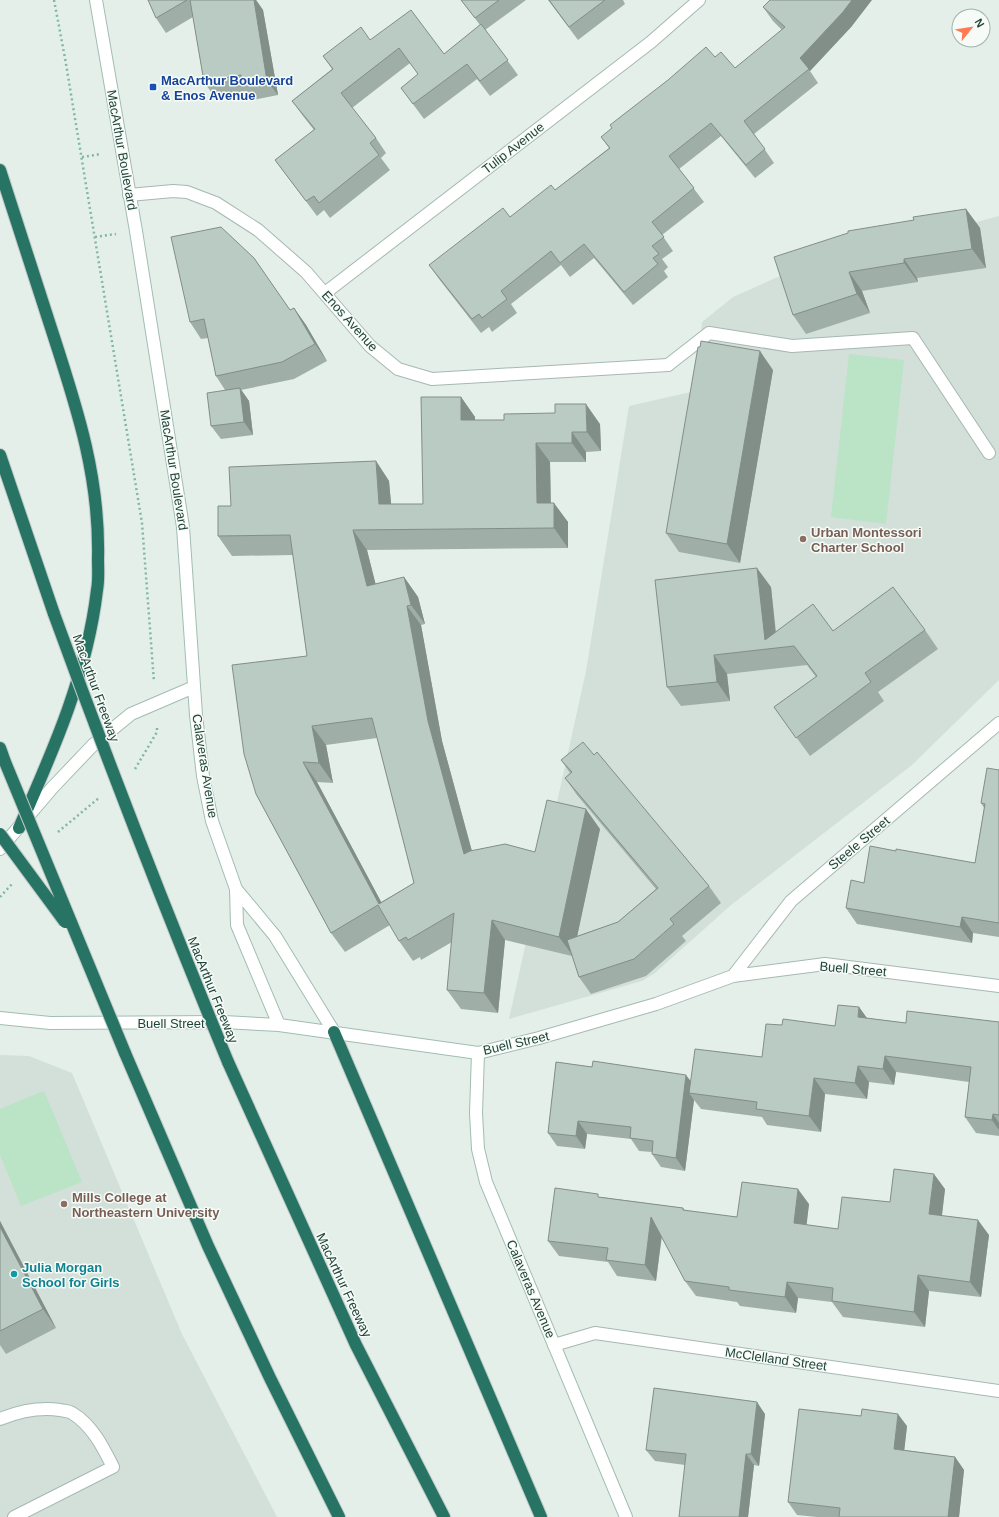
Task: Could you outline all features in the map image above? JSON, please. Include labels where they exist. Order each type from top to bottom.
[{"type":"highway","points":[[0,170],[80,418],[95,495],[98,539],[98,589],[89,641],[75,692],[57,742],[19,828]]},
{"type":"highway","name":"MacArthur Freeway","points":[[0,454],[54,614],[112,773],[168,916],[228,1062],[356,1345],[444,1517]]},
{"type":"highway","points":[[0,748],[76,936],[208,1246],[270,1378],[339,1517]]},
{"type":"highway","points":[[0,834],[76,936]]},
{"type":"highway","points":[[334,1032],[542,1517]]},
{"type":"street","name":"MacArthur Boulevard","points":[[96,0],[183,527],[194,687]]},
{"type":"street","name":"Tulip Avenue","points":[[325,293],[651,42],[699,0]]},
{"type":"street","name":"Enos Avenue","points":[[129,195],[173,191],[187,192],[216,203],[258,230],[306,272],[370,346],[398,369],[432,379],[668,365],[709,333],[792,346],[913,338],[989,453]]},
{"type":"street","points":[[0,849],[53,787],[93,745],[131,714],[194,687]]},
{"type":"street","name":"Calaveras Avenue","points":[[194,687],[203,776],[212,821],[236,889]]},
{"type":"street","name":"Steele Street","points":[[733,976],[791,901],[999,723]]},
{"type":"street","points":[[236,889],[237,926],[279,1026]]},
{"type":"street","points":[[236,889],[275,936],[334,1032]]},
{"type":"street","name":"Buell Street","points":[[0,1018],[50,1024],[224,1022],[279,1026],[334,1032],[478,1053],[540,1038],[649,1006],[733,976],[825,964],[999,986]]},
{"type":"street","name":"Calaveras Avenue","points":[[478,1053],[476,1113],[478,1149],[486,1182],[626,1517]]},
{"type":"street","name":"McClelland Street","points":[[554,1345],[594,1333],[999,1391]]},
{"type":"street","points":[[0,1419],[32,1409],[52,1409],[72,1412],[96,1436],[112,1467],[14,1517]]},
{"type":"path","points":[[54,0],[67,66],[142,523],[154,683]]},
{"type":"path","points":[[133,771],[157,732],[157,725]]},
{"type":"path","points":[[55,834],[91,803],[104,794]]},
{"type":"path","points":[[0,897],[15,880]]},
{"type":"shaded area","name":"Urban Montessori Charter School","points":[[999,216],[999,680],[912,765],[731,905],[655,973],[642,981],[509,1019],[586,671],[629,406],[695,391],[702,322],[733,297],[787,273]]},
{"type":"shaded area","name":"Mills College at Northeastern University","points":[[0,1055],[29,1056],[72,1073],[182,1334],[277,1517],[0,1517]]},
{"type":"green space","points":[[849,354],[904,360],[886,524],[831,517]]},
{"type":"green space","points":[[44,1091],[82,1182],[21,1206],[0,1155],[0,1109]]},
{"type":"building","points":[[148,0],[187,0],[156,18]]},
{"type":"building","points":[[190,0],[254,0],[267,81],[242,85],[241,75],[204,82]]},
{"type":"building","points":[[461,0],[499,0],[475,18]]},
{"type":"building","points":[[549,0],[605,0],[569,27]]},
{"type":"building","points":[[770,0],[852,0],[843,12],[800,58],[809,69],[744,121],[765,149],[746,165],[711,123],[669,156],[694,188],[652,222],[664,237],[652,246],[659,254],[653,258],[658,264],[624,292],[584,244],[560,263],[551,251],[501,291],[507,299],[482,318],[479,314],[472,319],[429,265],[503,208],[510,217],[551,185],[555,190],[610,148],[601,137],[612,128],[610,125],[668,80],[706,47],[715,57],[721,52],[735,68],[785,27],[763,7]]},
{"type":"building","points":[[411,10],[444,54],[481,24],[508,60],[480,81],[467,64],[413,104],[401,88],[418,74],[399,48],[341,93],[376,138],[370,143],[379,155],[319,203],[314,196],[306,201],[275,160],[315,129],[292,101],[333,69],[323,56],[361,27],[370,40]]},
{"type":"building","points":[[966,209],[972,249],[904,259],[904,263],[849,272],[857,294],[793,315],[774,257],[848,233],[848,231],[914,220],[913,217]]},
{"type":"building","points":[[221,227],[254,258],[290,310],[294,308],[315,344],[282,362],[216,376],[204,319],[190,322],[171,237]]},
{"type":"building","points":[[701,341],[760,351],[727,544],[666,533],[698,347],[700,347]]},
{"type":"building","points":[[240,388],[244,422],[211,426],[207,393]]},
{"type":"building","points":[[421,397],[461,397],[461,420],[504,420],[504,414],[555,413],[555,404],[586,404],[587,432],[572,432],[572,443],[536,443],[537,503],[554,503],[554,528],[353,530],[367,586],[404,577],[411,605],[407,606],[428,721],[464,854],[470,851],[505,844],[535,852],[547,800],[586,809],[559,937],[492,920],[484,993],[447,990],[454,913],[408,940],[406,937],[399,941],[378,905],[331,933],[256,794],[244,754],[232,665],[307,656],[290,535],[218,536],[218,506],[231,506],[229,467],[376,461],[379,504],[423,504]],"holes":[[[372,718],[414,883],[379,904],[303,762],[319,763],[312,726]]]},
{"type":"building","points":[[757,568],[765,640],[813,604],[833,631],[893,587],[925,630],[865,673],[871,682],[796,738],[774,707],[817,676],[794,646],[714,655],[717,682],[667,687],[655,580]]},
{"type":"building","points":[[583,742],[594,755],[597,752],[709,886],[670,919],[674,924],[634,959],[579,977],[567,940],[618,922],[658,888],[565,778],[572,772],[561,760]]},
{"type":"building","points":[[987,768],[999,770],[999,923],[962,917],[960,927],[846,908],[851,880],[864,883],[870,846],[975,863],[985,804],[981,803]]},
{"type":"building","points":[[838,1005],[859,1007],[858,1017],[906,1023],[907,1011],[999,1022],[999,1115],[993,1114],[992,1120],[965,1117],[971,1067],[885,1056],[883,1069],[858,1066],[855,1083],[814,1078],[809,1116],[756,1109],[757,1102],[689,1093],[695,1049],[762,1057],[766,1024],[782,1025],[783,1019],[835,1026]]},
{"type":"building","points":[[593,1061],[686,1075],[676,1158],[652,1154],[653,1141],[630,1138],[631,1127],[578,1121],[576,1136],[548,1133],[556,1062],[592,1067]]},
{"type":"building","points":[[894,1169],[934,1174],[929,1214],[978,1220],[970,1282],[918,1275],[914,1312],[832,1301],[833,1288],[787,1282],[785,1297],[729,1290],[729,1287],[685,1281],[651,1217],[645,1265],[606,1260],[608,1248],[548,1241],[555,1188],[598,1194],[598,1197],[683,1208],[683,1210],[737,1217],[742,1182],[798,1189],[794,1223],[838,1229],[842,1197],[890,1202]]},
{"type":"building","points":[[0,1227],[43,1309],[0,1331]]},
{"type":"building","points":[[654,1388],[757,1402],[751,1454],[746,1454],[739,1517],[679,1517],[686,1454],[646,1450]]},
{"type":"building","points":[[799,1409],[861,1416],[862,1409],[898,1414],[894,1449],[955,1457],[948,1517],[839,1517],[840,1508],[788,1502]]},
{"type":"place","name":"MacArthur Boulevard & Enos Avenue","points":[[153,87]]},
{"type":"place","name":"Urban Montessori Charter School","points":[[803,539]]},
{"type":"place","name":"Mills College at Northeastern University","points":[[64,1204]]},
{"type":"place","name":"Julia Morgan School for Girls","points":[[14,1274]]}]
